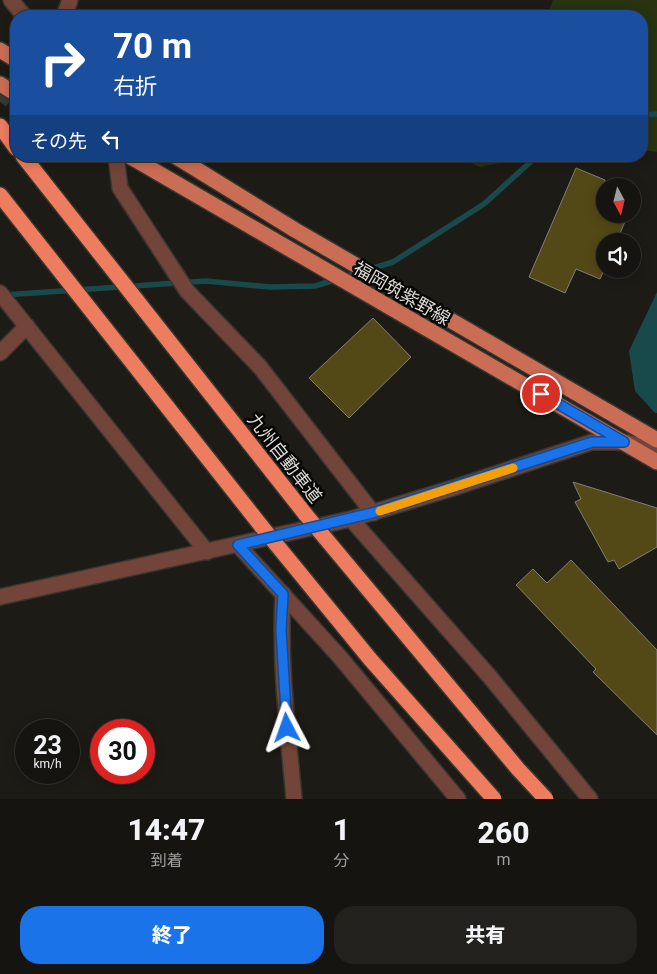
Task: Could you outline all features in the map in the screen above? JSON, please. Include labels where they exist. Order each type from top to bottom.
[{"type":"highway","name":"九州自動車道","points":[[0,126],[10,139]]},
{"type":"highway","name":"九州自動車道","points":[[27,162],[306,515],[512,762],[546,799]]},
{"type":"highway","points":[[0,195],[262,527],[370,659],[494,799]]},
{"type":"main road","name":"福岡筑紫野線","points":[[139,162],[657,462]]},
{"type":"main road","name":"福岡筑紫野線","points":[[185,162],[295,230],[657,440]]},
{"type":"street","points":[[11,0],[19,10]]},
{"type":"street","points":[[117,162],[120,188],[187,291],[260,367],[372,513]]},
{"type":"street","points":[[0,293],[207,552]]},
{"type":"street","points":[[0,353],[27,326]]},
{"type":"street","points":[[0,597],[351,519],[592,442],[624,442],[657,449]]},
{"type":"street","points":[[351,519],[490,677],[590,799]]},
{"type":"street","points":[[238,545],[339,656],[458,799]]},
{"type":"street","points":[[283,594],[281,630],[288,747],[294,799]]},
{"type":"green space","points":[[553,0],[657,0],[657,152],[648,151],[648,10],[549,10]]},
{"type":"green space","points":[[468,162],[504,162],[480,167]]},
{"type":"water","points":[[657,292],[657,413],[655,413],[635,391],[629,351]]},
{"type":"building","points":[[576,168],[600,178],[596,178],[596,223],[624,223],[620,233],[596,233],[596,277],[576,269],[565,293],[529,277]]},
{"type":"building","points":[[373,318],[411,357],[349,418],[309,378]]},
{"type":"building","points":[[573,482],[657,508],[657,547],[619,569],[614,560],[608,562],[575,502],[581,499]]},
{"type":"building","points":[[571,560],[657,650],[657,735],[593,672],[596,669],[516,585],[533,569],[547,583]]},
{"type":"waterway","points":[[648,115],[657,114]]},
{"type":"waterway","points":[[4,295],[206,281],[270,287],[315,286],[393,262],[484,204],[530,162]]},
{"type":"tunnel","points":[[0,102],[10,89]]},
{"type":"slow traffic","points":[[380,511],[513,468]]},
{"type":"route","points":[[287,728],[281,630],[283,594],[238,545],[372,513],[573,447],[592,442],[624,442],[541,394]]}]
